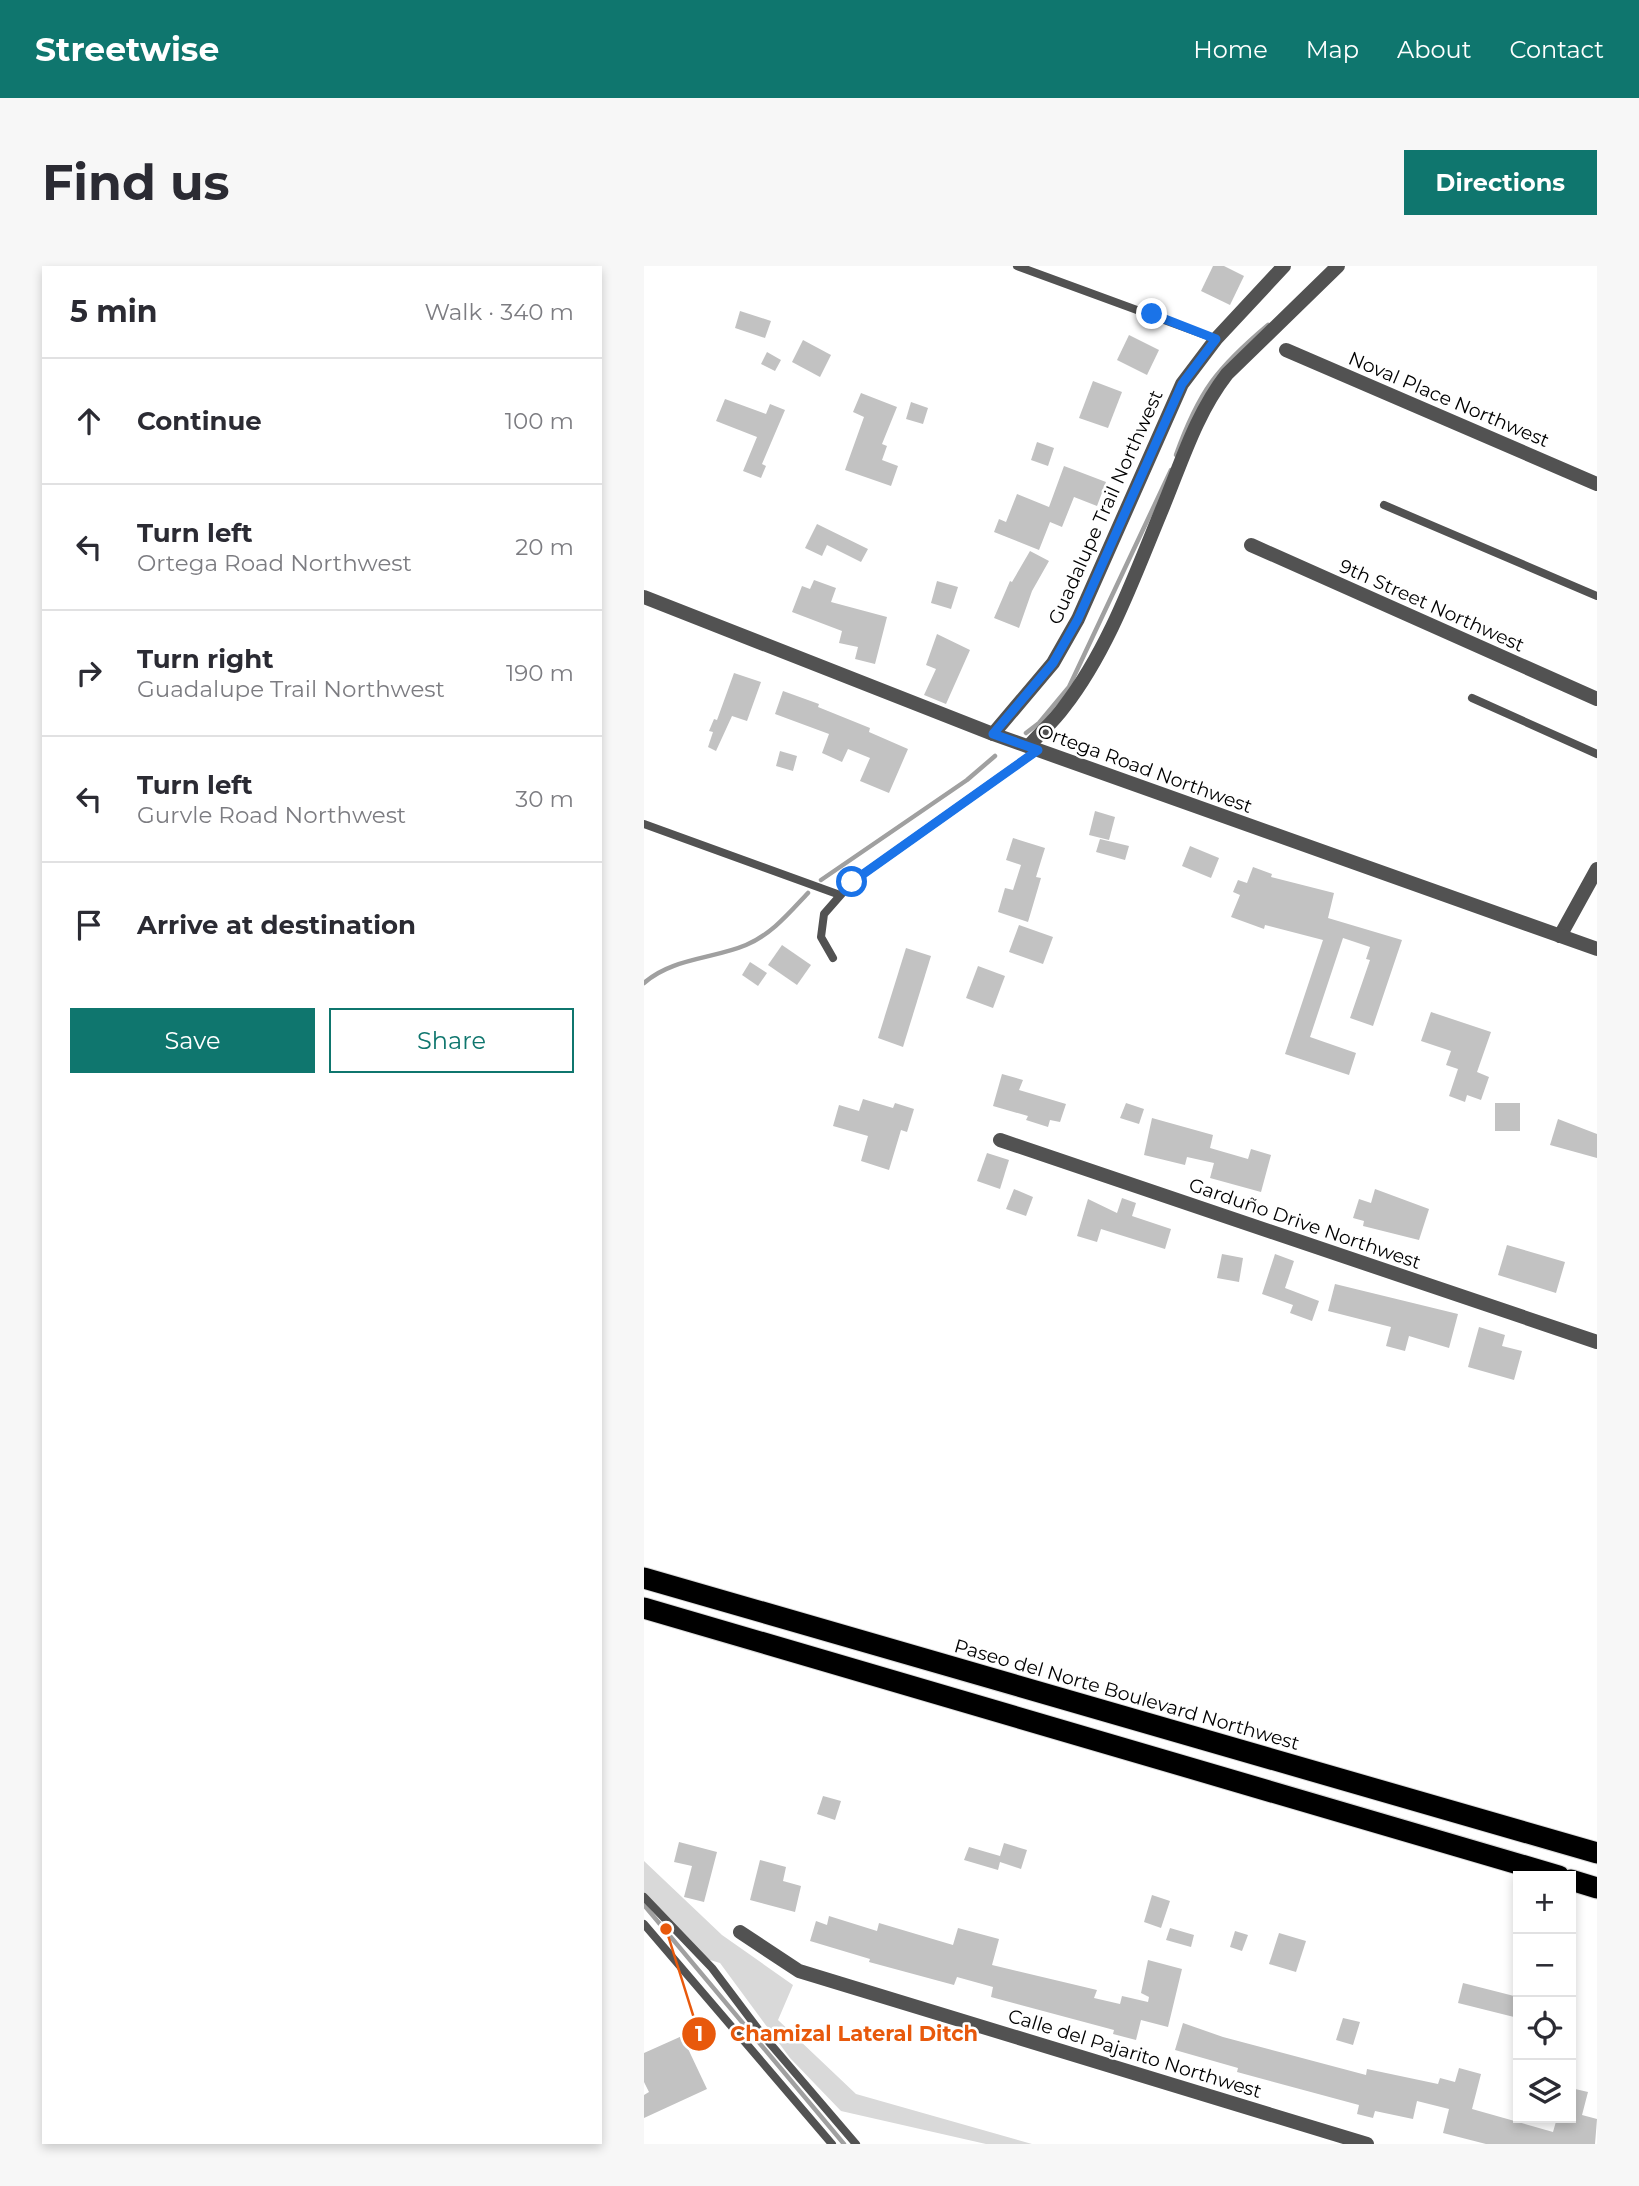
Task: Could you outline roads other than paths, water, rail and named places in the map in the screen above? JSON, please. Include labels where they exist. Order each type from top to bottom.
[{"type":"highway","name":"Paseo del Norte Boulevard Northwest","points":[[644,1578],[1597,1853]]},
{"type":"highway","points":[[644,1608],[1542,1871]]},
{"type":"highway","points":[[1576,1882],[1597,1888]]},
{"type":"street","name":"Guadalupe Trail Northwest","points":[[993,734],[1053,663],[1078,619],[1182,384],[1216,339],[1283,266]]},
{"type":"street","points":[[1033,748],[1064,708],[1104,641],[1163,508],[1197,420],[1213,392],[1227,374],[1338,266]]},
{"type":"street","name":"Noval Place Northwest","points":[[1286,350],[1597,484]]},
{"type":"street","name":"9th Street Northwest","points":[[1251,545],[1597,699]]},
{"type":"street","name":"Ortega Road Northwest","points":[[644,597],[993,734],[1597,949]]},
{"type":"street","points":[[1560,936],[1597,869]]},
{"type":"street","name":"Garduño Drive Northwest","points":[[1000,1140],[1597,1342]]},
{"type":"street","name":"Calle del Pajarito Northwest","points":[[740,1932],[799,1971],[1367,2144]]},
{"type":"lane","points":[[1017,266],[1216,339]]},
{"type":"lane","points":[[1384,505],[1597,596]]},
{"type":"lane","points":[[1472,698],[1597,754]]},
{"type":"lane","points":[[833,958],[821,937],[824,914],[852,882],[1033,748]]},
{"type":"lane","points":[[644,824],[841,895]]},
{"type":"lane","points":[[644,1897],[712,1968],[761,2033],[856,2144]]},
{"type":"lane","points":[[644,1924],[832,2144]]},
{"type":"waterway","points":[[1176,455],[1193,414],[1212,382],[1235,354],[1268,325]]},
{"type":"waterway","points":[[1026,733],[1039,723],[1069,687],[1171,470]]},
{"type":"waterway","points":[[821,880],[967,780],[995,756]]},
{"type":"waterway","points":[[644,983],[667,968],[746,945],[780,922],[808,893]]},
{"type":"waterway","points":[[644,1905],[844,2144]]},
{"type":"place","name":"Chamizal Lateral Ditch","points":[[666,1929]]}]
